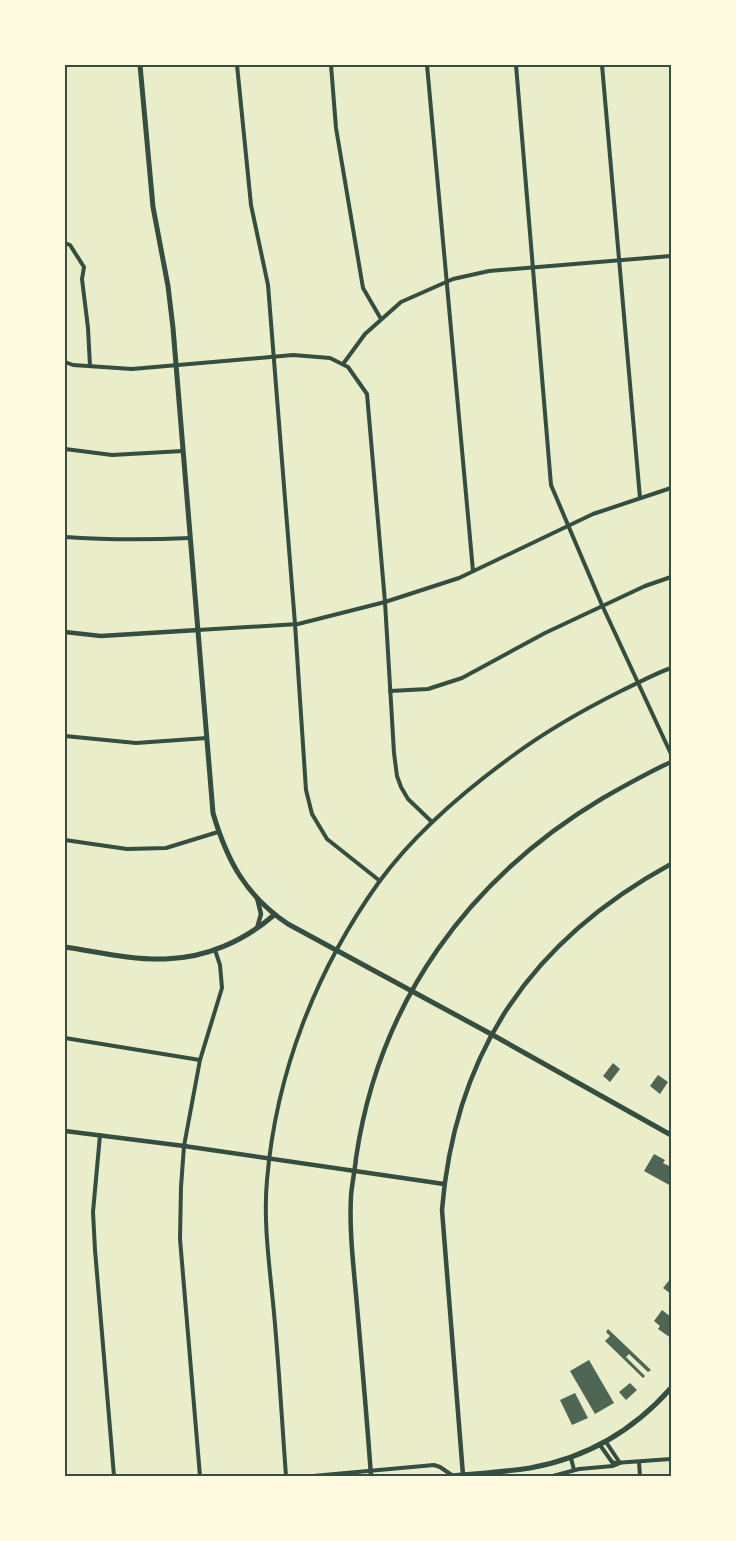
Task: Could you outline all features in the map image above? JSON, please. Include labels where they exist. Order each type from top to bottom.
[{"type":"main road","points":[[140,65],[154,207],[168,286],[176,365],[213,813],[227,856],[245,886],[274,915],[298,930],[492,1034],[671,1134]]},
{"type":"main road","points":[[65,947],[142,959],[165,959],[202,954],[239,939],[274,915]]},
{"type":"main road","points":[[451,1476],[479,1475],[530,1468],[570,1458],[603,1443],[626,1429],[646,1414],[671,1388]]},
{"type":"street","points":[[237,65],[251,205],[268,285],[306,790],[312,814],[326,839],[380,881]]},
{"type":"street","points":[[331,65],[336,128],[363,288],[381,319]]},
{"type":"street","points":[[427,65],[473,572]]},
{"type":"street","points":[[516,65],[551,484],[602,605],[671,754]]},
{"type":"street","points":[[602,65],[640,498]]},
{"type":"street","points":[[65,243],[70,245],[84,267],[82,279],[90,366]]},
{"type":"street","points":[[343,364],[365,334],[401,302],[453,279],[489,271],[671,256]]},
{"type":"street","points":[[65,362],[132,369],[293,355],[330,358],[348,367],[367,394],[385,602],[397,776],[408,799],[432,822]]},
{"type":"street","points":[[65,450],[112,455],[183,451]]},
{"type":"street","points":[[65,632],[101,636],[295,624],[385,602],[459,578],[593,514],[671,488]]},
{"type":"street","points":[[65,537],[95,539],[190,538]]},
{"type":"street","points":[[390,691],[428,689],[462,678],[545,633],[602,605],[671,577]]},
{"type":"street","points":[[286,1476],[265,1203],[269,1159],[279,1102],[288,1067],[324,972],[380,881],[432,822],[472,787],[524,748],[577,714],[671,668]]},
{"type":"street","points":[[65,736],[136,743],[207,738]]},
{"type":"street","points":[[371,1474],[351,1220],[351,1195],[364,1113],[382,1055],[394,1026],[411,992],[443,941],[479,897],[527,853],[583,810],[648,772],[671,762]]},
{"type":"street","points":[[65,840],[127,849],[166,848],[218,832]]},
{"type":"street","points":[[463,1475],[442,1210],[444,1184],[451,1146],[464,1097],[474,1070],[492,1034],[530,977],[556,948],[608,904],[671,864]]},
{"type":"street","points":[[257,898],[261,914],[257,928]]},
{"type":"street","points":[[200,1476],[180,1239],[181,1187],[184,1146],[200,1060],[222,988],[220,965],[215,950]]},
{"type":"street","points":[[65,1038],[200,1060]]},
{"type":"street","points":[[65,1131],[184,1146],[444,1184]]},
{"type":"street","points":[[100,1136],[93,1212],[94,1240],[114,1476]]},
{"type":"street","points":[[603,1443],[612,1462],[671,1460]]},
{"type":"street","points":[[570,1458],[574,1470]]},
{"type":"street","points":[[639,1462],[640,1476]]},
{"type":"street","points":[[554,1476],[574,1470],[613,1466],[620,1463]]},
{"type":"street","points":[[313,1476],[371,1474],[434,1465],[440,1466],[451,1476]]},
{"type":"building","points":[[613,1063],[620,1069],[610,1082],[603,1076]]},
{"type":"building","points":[[658,1075],[668,1082],[660,1094],[650,1086]]},
{"type":"building","points":[[654,1154],[665,1160],[663,1163],[671,1167],[671,1186],[644,1171]]},
{"type":"building","points":[[671,1278],[671,1294],[663,1288]]},
{"type":"building","points":[[662,1310],[671,1317],[671,1338],[658,1329],[660,1326],[654,1321]]},
{"type":"building","points":[[608,1329],[651,1370],[648,1372],[629,1354],[626,1357],[645,1376],[643,1378],[605,1341],[610,1336],[606,1332]]},
{"type":"building","points":[[589,1360],[614,1403],[595,1414],[570,1371]]},
{"type":"building","points":[[630,1383],[637,1390],[626,1400],[619,1392]]},
{"type":"building","points":[[575,1393],[588,1418],[572,1425],[560,1400]]}]
